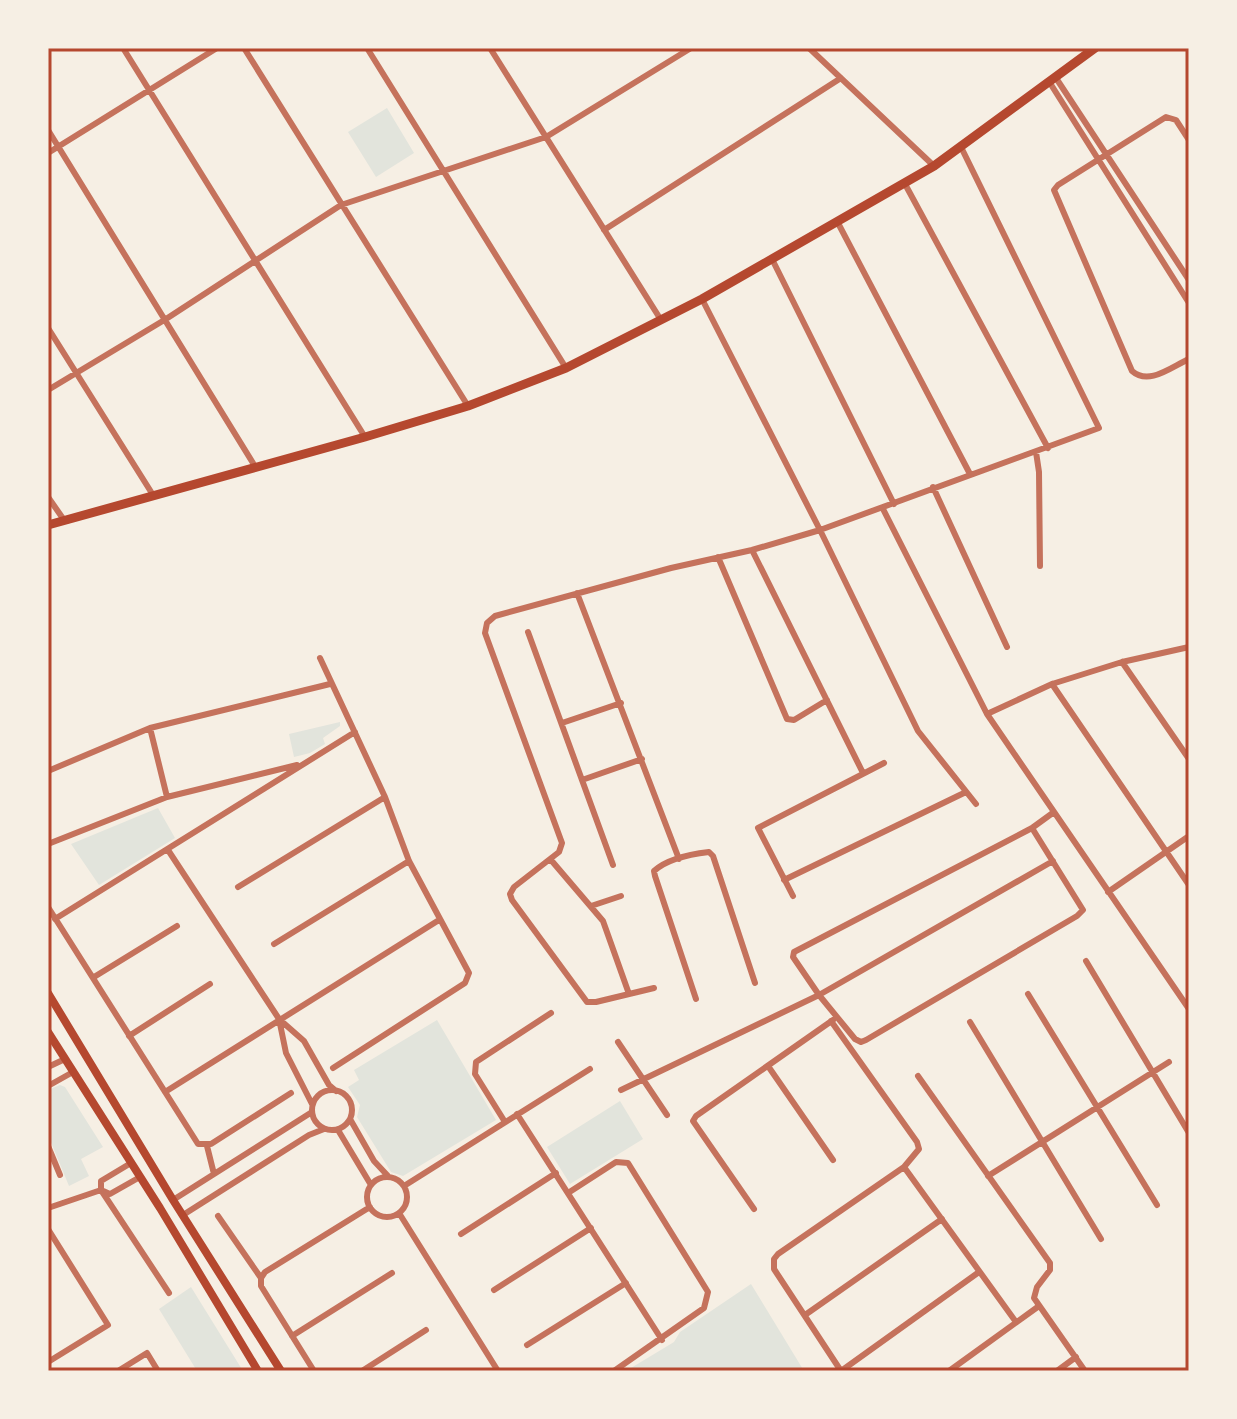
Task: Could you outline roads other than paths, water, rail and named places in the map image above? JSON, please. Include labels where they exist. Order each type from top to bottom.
[{"type":"main road","points":[[48,525],[256,469],[468,406],[566,368],[702,299],[905,184],[961,147],[1095,48]]},
{"type":"main road","points":[[48,993],[281,1371]]},
{"type":"main road","points":[[48,1032],[258,1371]]},
{"type":"main road","points":[[217,1303],[226,1303],[233,1295]]},
{"type":"street","points":[[123,48],[365,437]]},
{"type":"street","points":[[48,153],[217,48]]},
{"type":"street","points":[[244,48],[468,406]]},
{"type":"street","points":[[367,48],[566,368]]},
{"type":"street","points":[[491,48],[661,320]]},
{"type":"street","points":[[48,390],[166,319],[341,205],[546,137],[691,48]]},
{"type":"street","points":[[809,48],[934,166]]},
{"type":"street","points":[[604,230],[841,78]]},
{"type":"street","points":[[1053,80],[1108,154],[1189,280]]},
{"type":"street","points":[[1053,80],[1189,303]]},
{"type":"street","points":[[1189,140],[1176,120],[1166,117],[1058,185],[1054,196],[1132,371],[1140,378],[1148,378],[1189,359]]},
{"type":"street","points":[[48,130],[256,469]]},
{"type":"street","points":[[654,988],[587,1002],[512,900],[510,894],[514,887],[551,860],[562,843],[485,633],[487,623],[495,616],[577,593],[820,530],[1099,428],[961,147]]},
{"type":"street","points":[[905,184],[1048,448]]},
{"type":"street","points":[[838,223],[970,474]]},
{"type":"street","points":[[1156,251],[1167,244]]},
{"type":"street","points":[[772,259],[894,504]]},
{"type":"street","points":[[702,299],[918,731],[976,804]]},
{"type":"street","points":[[48,328],[153,495]]},
{"type":"street","points":[[1036,452],[1040,566]]},
{"type":"street","points":[[933,487],[1007,647]]},
{"type":"street","points":[[48,497],[64,521]]},
{"type":"street","points":[[883,509],[987,714],[1189,1009]]},
{"type":"street","points":[[752,550],[863,773]]},
{"type":"street","points":[[718,557],[787,719],[794,720],[827,700]]},
{"type":"street","points":[[577,593],[679,859]]},
{"type":"street","points":[[528,632],[613,865]]},
{"type":"street","points":[[987,714],[1052,684],[1122,662],[1189,647]]},
{"type":"street","points":[[320,658],[385,797],[409,861],[468,970],[466,981],[333,1068]]},
{"type":"street","points":[[1122,662],[1189,759]]},
{"type":"street","points":[[48,771],[150,728],[330,684]]},
{"type":"street","points":[[1052,684],[1189,885]]},
{"type":"street","points":[[562,723],[621,703]]},
{"type":"street","points":[[150,728],[167,797]]},
{"type":"street","points":[[55,919],[355,732]]},
{"type":"street","points":[[582,780],[642,759]]},
{"type":"street","points":[[48,844],[167,797],[305,763]]},
{"type":"street","points":[[793,896],[758,828],[884,763]]},
{"type":"street","points":[[784,880],[966,792]]},
{"type":"street","points":[[238,887],[385,797]]},
{"type":"street","points":[[979,1272],[841,1371],[774,1269],[774,1259],[904,1167],[919,1149],[793,957],[794,952],[1032,828],[1054,812]]},
{"type":"street","points":[[834,1019],[855,1039],[861,1042],[866,1040],[1077,916],[1083,910],[1081,904],[1032,828]]},
{"type":"street","points":[[1108,892],[1189,836]]},
{"type":"street","points":[[168,850],[279,1019],[304,1041],[329,1085],[350,1101],[350,1119],[374,1161],[388,1176],[404,1186],[407,1197],[399,1213],[383,1217],[370,1207],[367,1196],[371,1185],[388,1176]]},
{"type":"street","points":[[696,999],[654,871],[679,859],[709,852],[713,856],[755,983]]},
{"type":"street","points":[[551,860],[603,921],[629,994]]},
{"type":"street","points":[[274,944],[409,861]]},
{"type":"street","points":[[621,1090],[819,995],[1053,861]]},
{"type":"street","points":[[591,906],[621,896]]},
{"type":"street","points":[[48,907],[197,1143],[207,1146],[291,1093]]},
{"type":"street","points":[[165,1092],[439,920]]},
{"type":"street","points":[[94,977],[177,926]]},
{"type":"street","points":[[1086,961],[1189,1133]]},
{"type":"street","points":[[129,1036],[210,984]]},
{"type":"street","points":[[1028,994],[1157,1205]]},
{"type":"street","points":[[505,1122],[475,1074],[476,1062],[551,1013]]},
{"type":"street","points":[[279,1019],[286,1053],[312,1099],[314,1119],[324,1129]]},
{"type":"street","points":[[754,1209],[693,1121],[834,1019]]},
{"type":"street","points":[[970,1022],[1101,1239]]},
{"type":"street","points":[[618,1042],[667,1115]]},
{"type":"street","points":[[48,1067],[65,1059]]},
{"type":"street","points":[[988,1176],[1169,1062]]},
{"type":"street","points":[[768,1066],[833,1160]]},
{"type":"street","points":[[404,1186],[590,1069]]},
{"type":"street","points":[[48,1086],[73,1072]]},
{"type":"street","points":[[918,1076],[1050,1263],[1050,1270],[1034,1292],[1034,1298],[1085,1371]]},
{"type":"street","points":[[173,1200],[313,1110],[324,1093],[336,1091]]},
{"type":"street","points":[[517,1114],[662,1340]]},
{"type":"street","points":[[183,1215],[309,1135],[324,1129],[338,1130],[350,1119]]},
{"type":"street","points":[[338,1130],[371,1185]]},
{"type":"street","points":[[48,1146],[60,1175]]},
{"type":"street","points":[[207,1146],[214,1174]]},
{"type":"street","points":[[568,1193],[616,1162],[628,1163],[708,1292],[704,1308],[614,1371]]},
{"type":"street","points":[[131,1163],[101,1181],[101,1190],[169,1293]]},
{"type":"street","points":[[904,1167],[1016,1322]]},
{"type":"street","points":[[461,1234],[556,1173]]},
{"type":"street","points":[[48,1208],[101,1190],[110,1194],[140,1177]]},
{"type":"street","points":[[314,1371],[261,1286],[261,1278],[265,1272],[370,1207]]},
{"type":"street","points":[[399,1213],[498,1371]]},
{"type":"street","points":[[218,1216],[261,1278]]},
{"type":"street","points":[[805,1315],[942,1219]]},
{"type":"street","points":[[494,1290],[591,1228]]},
{"type":"street","points":[[48,1229],[108,1325],[48,1362]]},
{"type":"street","points":[[292,1336],[392,1273]]},
{"type":"street","points":[[527,1345],[626,1283]]},
{"type":"street","points":[[949,1371],[1039,1306]]},
{"type":"street","points":[[362,1371],[426,1330]]},
{"type":"street","points":[[118,1371],[147,1353],[158,1371]]},
{"type":"street","points":[[1057,1371],[1076,1357]]}]
